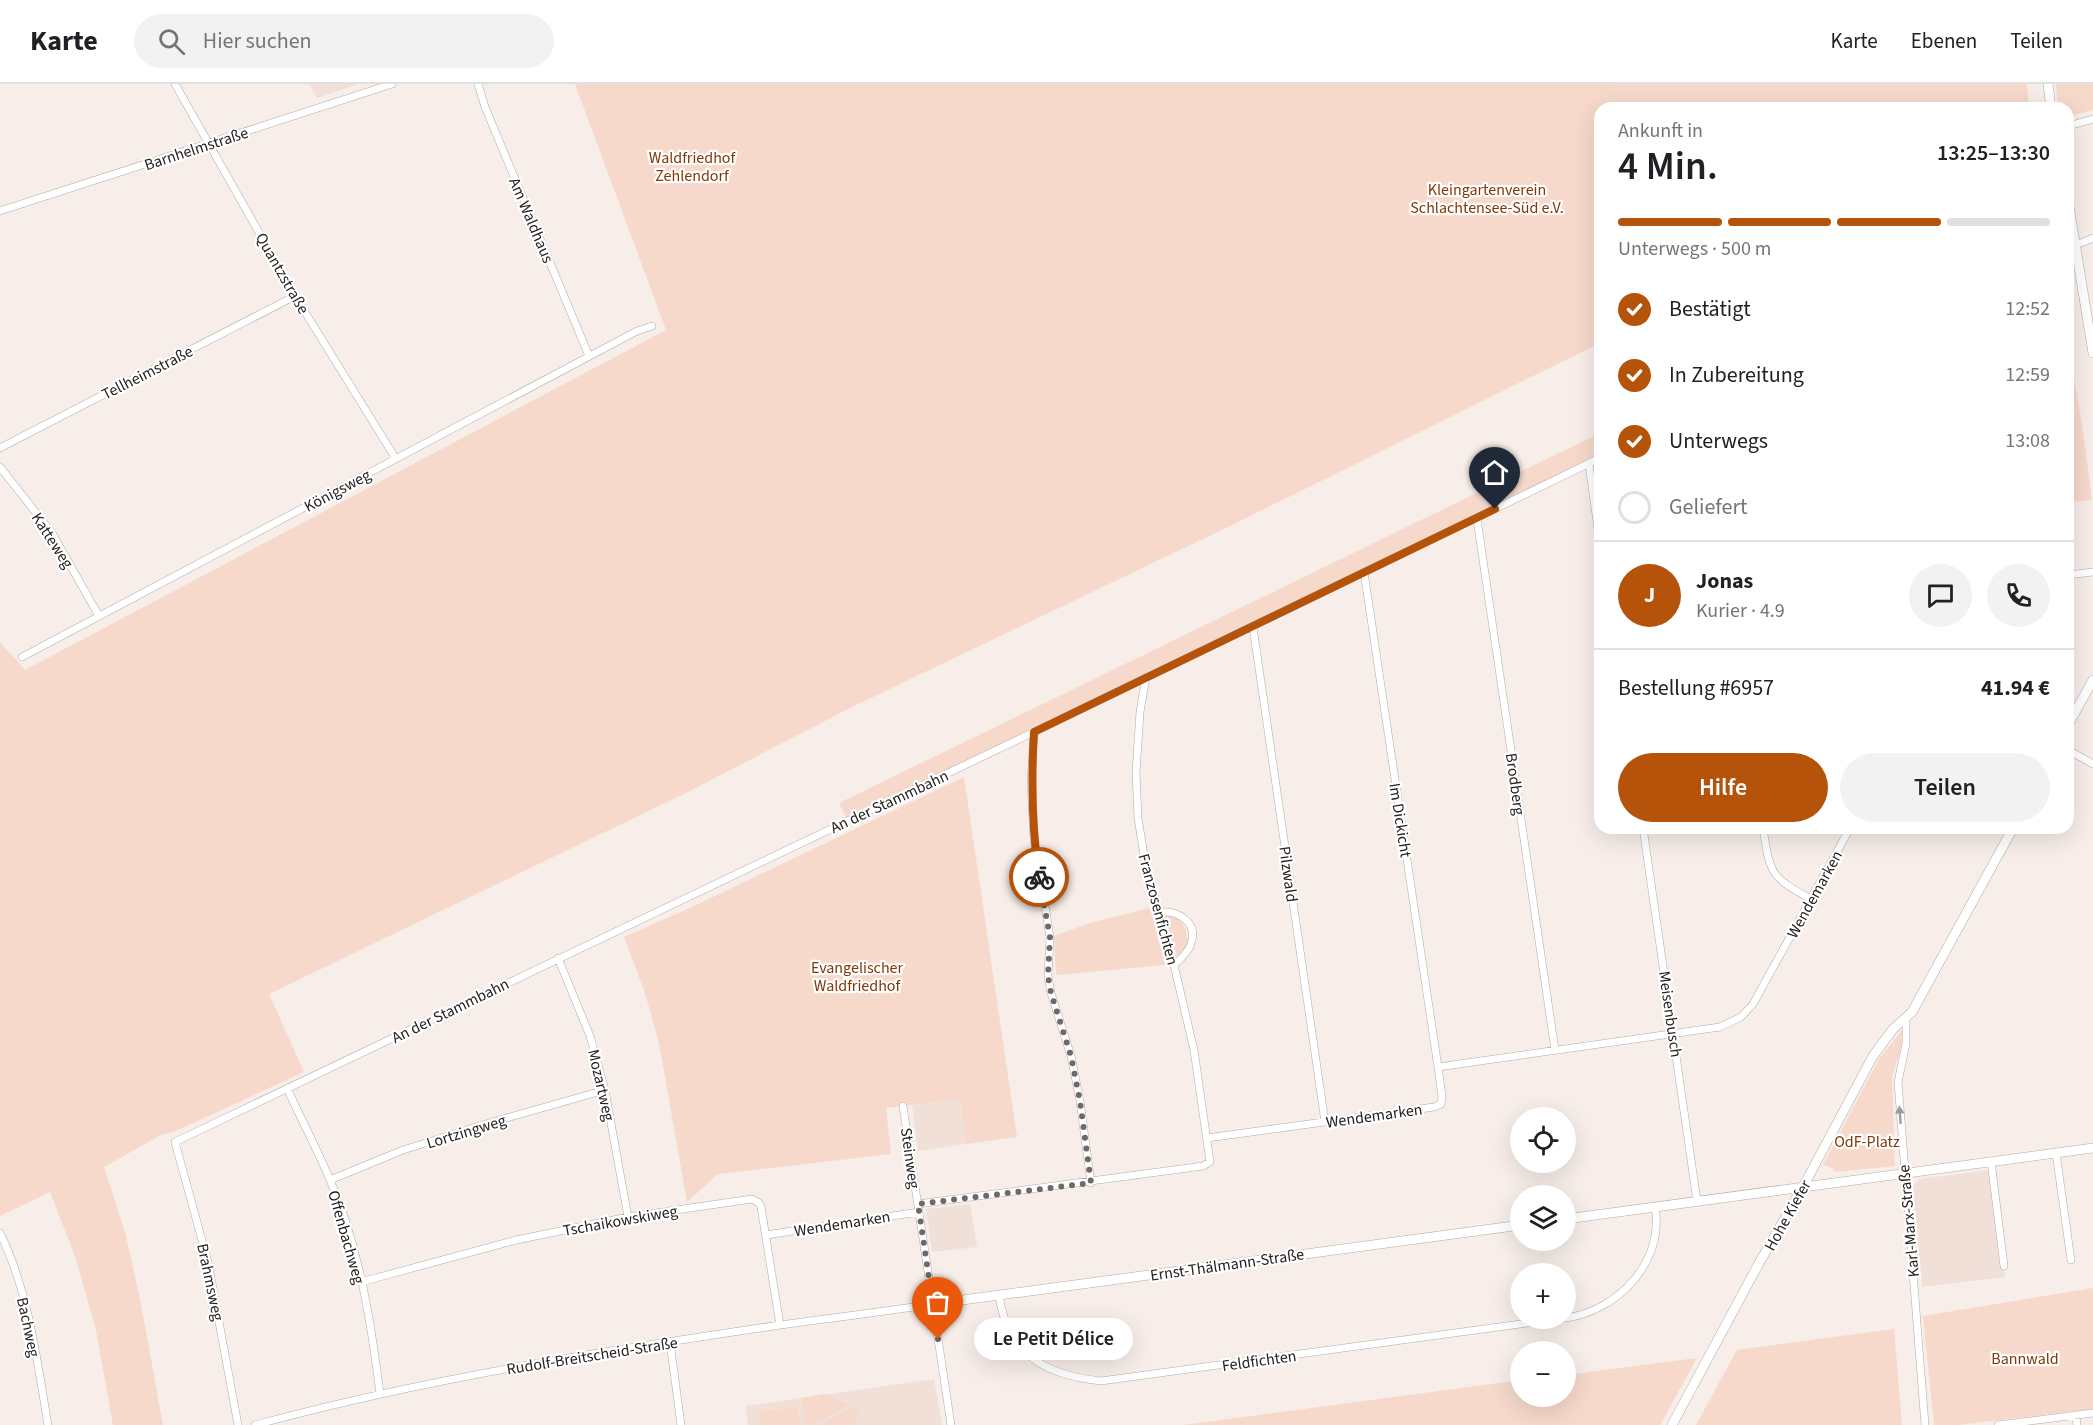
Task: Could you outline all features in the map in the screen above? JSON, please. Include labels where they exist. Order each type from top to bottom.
[{"type":"street","name":"Quantzstraße","points":[[175,84],[295,296],[396,459]]},
{"type":"street","name":"Barnhelmstraße","points":[[0,211],[392,84]]},
{"type":"street","name":"Am Waldhaus","points":[[478,84],[484,107],[589,356]]},
{"type":"street","points":[[2048,84],[2050,102]]},
{"type":"street","points":[[2074,124],[2093,119]]},
{"type":"street","points":[[2074,243],[2093,238]]},
{"type":"street","points":[[2074,254],[2093,353]]},
{"type":"street","name":"Tellheimstraße","points":[[0,448],[295,296]]},
{"type":"street","name":"Königsweg","points":[[22,657],[589,356],[652,326]]},
{"type":"street","name":"An der Stammbahn","points":[[175,1142],[1253,627],[1594,461]]},
{"type":"street","points":[[1588,464],[1594,504]]},
{"type":"street","name":"Katteweg","points":[[0,467],[52,533],[99,616]]},
{"type":"street","name":"Brodberg","points":[[1477,519],[1555,1050]]},
{"type":"street","name":"Im Dickicht","points":[[1364,572],[1438,1067]]},
{"type":"street","points":[[2074,574],[2093,572]]},
{"type":"street","name":"Pilzwald","points":[[1253,627],[1325,1122]]},
{"type":"street","name":"Franzosenfichten","points":[[1146,677],[1140,712],[1136,772],[1138,818],[1145,861],[1174,965],[1194,1050],[1207,1138]]},
{"type":"street","points":[[2074,715],[2093,680]]},
{"type":"street","points":[[1034,732],[1031,783],[1034,840],[1050,937],[1048,976],[1051,993],[1071,1056],[1080,1101],[1091,1183]]},
{"type":"street","points":[[2074,753],[2093,764]]},
{"type":"street","name":"Meisenbusch","points":[[1644,834],[1697,1201]]},
{"type":"street","points":[[1764,834],[1768,865],[1777,877],[1811,899]]},
{"type":"street","name":"Wendemarken","points":[[766,1235],[918,1208],[1207,1165],[1210,1162],[1210,1156],[1207,1138],[1434,1107],[1441,1104],[1442,1096],[1438,1067],[1720,1027],[1741,1017],[1748,1010],[1847,834]]},
{"type":"street","name":"Karl-Marx-Straße","points":[[1924,1425],[1898,1082],[1909,1015],[2010,834]]},
{"type":"street","points":[[1158,912],[1178,913],[1190,927],[1191,945],[1174,965]]},
{"type":"street","name":"Mozartweg","points":[[558,958],[590,1036],[605,1090],[628,1217]]},
{"type":"street","name":"Hohe Kiefer","points":[[1672,1425],[1873,1056],[1893,1029],[1909,1015]]},
{"type":"street","name":"Offenbachweg","points":[[287,1088],[330,1180],[348,1232],[361,1282],[380,1394]]},
{"type":"street","name":"Lortzingweg","points":[[330,1180],[403,1150],[605,1090]]},
{"type":"street","name":"Steinweg","points":[[903,1106],[951,1425]]},
{"type":"street","name":"Brahmsweg","points":[[175,1142],[208,1262],[238,1425]]},
{"type":"street","points":[[1576,1218],[2093,1148]]},
{"type":"street","points":[[2056,1153],[2071,1260]]},
{"type":"street","points":[[1991,1161],[2004,1266]]},
{"type":"street","name":"Tschaikowskiweg","points":[[361,1282],[516,1240],[628,1217],[752,1199],[762,1207],[780,1325]]},
{"type":"street","name":"Feldfichten","points":[[1576,1316],[1605,1306],[1624,1292],[1644,1266],[1652,1247],[1657,1221],[1655,1207]]},
{"type":"street","name":"Ernst-Thälmann-Straße","points":[[933,1304],[1510,1226]]},
{"type":"street","name":"Bachweg","points":[[0,1233],[19,1281],[30,1326],[48,1425]]},
{"type":"street","name":"Feldfichten","points":[[999,1295],[1006,1326],[1026,1354],[1058,1372],[1101,1381],[1510,1325]]},
{"type":"street","name":"Rudolf-Breitscheid-Straße","points":[[255,1425],[380,1394],[476,1374],[780,1325],[933,1304]]},
{"type":"street","points":[[670,1342],[681,1425]]},
{"type":"street","points":[[1998,1425],[2093,1413]]},
{"type":"street","points":[[2076,1415],[2077,1425]]},
{"type":"shaded area","points":[[310,84],[359,84],[317,98]]},
{"type":"shaded area","points":[[961,1098],[966,1144],[918,1151],[912,1104]]},
{"type":"shaded area","points":[[1992,1170],[2005,1277],[1922,1287],[1913,1187],[1919,1179]]},
{"type":"shaded area","points":[[970,1204],[977,1247],[932,1252],[926,1209]]},
{"type":"shaded area","points":[[934,1379],[942,1425],[748,1425],[746,1406]]},
{"type":"green space","points":[[575,84],[2027,84],[2028,102],[1594,102],[1594,346],[1232,525],[850,708],[686,793],[269,994],[304,1072],[176,1131],[161,1135],[104,1167],[125,1232],[163,1425],[113,1425],[96,1330],[76,1259],[50,1192],[0,1216],[0,642],[25,670],[666,330]]},
{"type":"green space","points":[[2056,84],[2093,84],[2093,110],[2074,115],[2074,102],[2058,102]]},
{"type":"green space","points":[[2074,377],[2083,432],[2092,500],[2074,502]]},
{"type":"green space","points":[[1594,436],[1594,461],[848,821],[839,803]]},
{"type":"green space","name":"Evangelischer Waldfriedhof","points":[[964,777],[1017,1137],[966,1144],[960,1099],[886,1108],[891,1154],[718,1174],[687,1202],[659,1043],[645,993],[624,937],[692,907]]},
{"type":"green space","points":[[1150,908],[1165,965],[1056,975],[1054,936],[1090,923]]},
{"type":"green space","points":[[1164,914],[1170,914],[1180,920],[1187,935],[1187,946],[1177,956]]},
{"type":"green space","name":"OdF-Platz","points":[[1903,1029],[1903,1044],[1892,1076],[1895,1166],[1834,1172],[1834,1169],[1823,1165],[1879,1059]]},
{"type":"green space","name":"Bannwald","points":[[2093,1288],[2093,1409],[1958,1425],[1934,1425],[1923,1316]]},
{"type":"green space","points":[[1894,1329],[1902,1425],[1696,1425],[1737,1350]]},
{"type":"green space","points":[[1697,1358],[1660,1425],[1183,1425],[1510,1381],[1510,1407],[1576,1407],[1576,1374]]},
{"type":"green space","points":[[825,1394],[849,1405],[812,1425],[805,1425],[801,1398]]},
{"type":"green space","points":[[797,1407],[800,1425],[760,1425],[758,1412]]},
{"type":"green space","points":[[853,1407],[860,1411],[854,1425],[821,1425]]},
{"type":"way so far","points":[[938,1339],[918,1204],[1091,1183],[1085,1128],[1071,1056],[1051,993],[1048,976],[1050,937],[1039,877]]},
{"type":"place","name":"Le Petit Délice","points":[[938,1339]]},
{"type":"route","points":[[1039,877],[1034,840],[1031,783],[1034,732],[1495,509]]},
{"type":"park label","name":"Waldfriedhof Zehlendorf","points":[[692,166]]},
{"type":"park label","name":"Kleingartenverein Schlachtensee-Süd e.V.","points":[[1487,198]]}]
